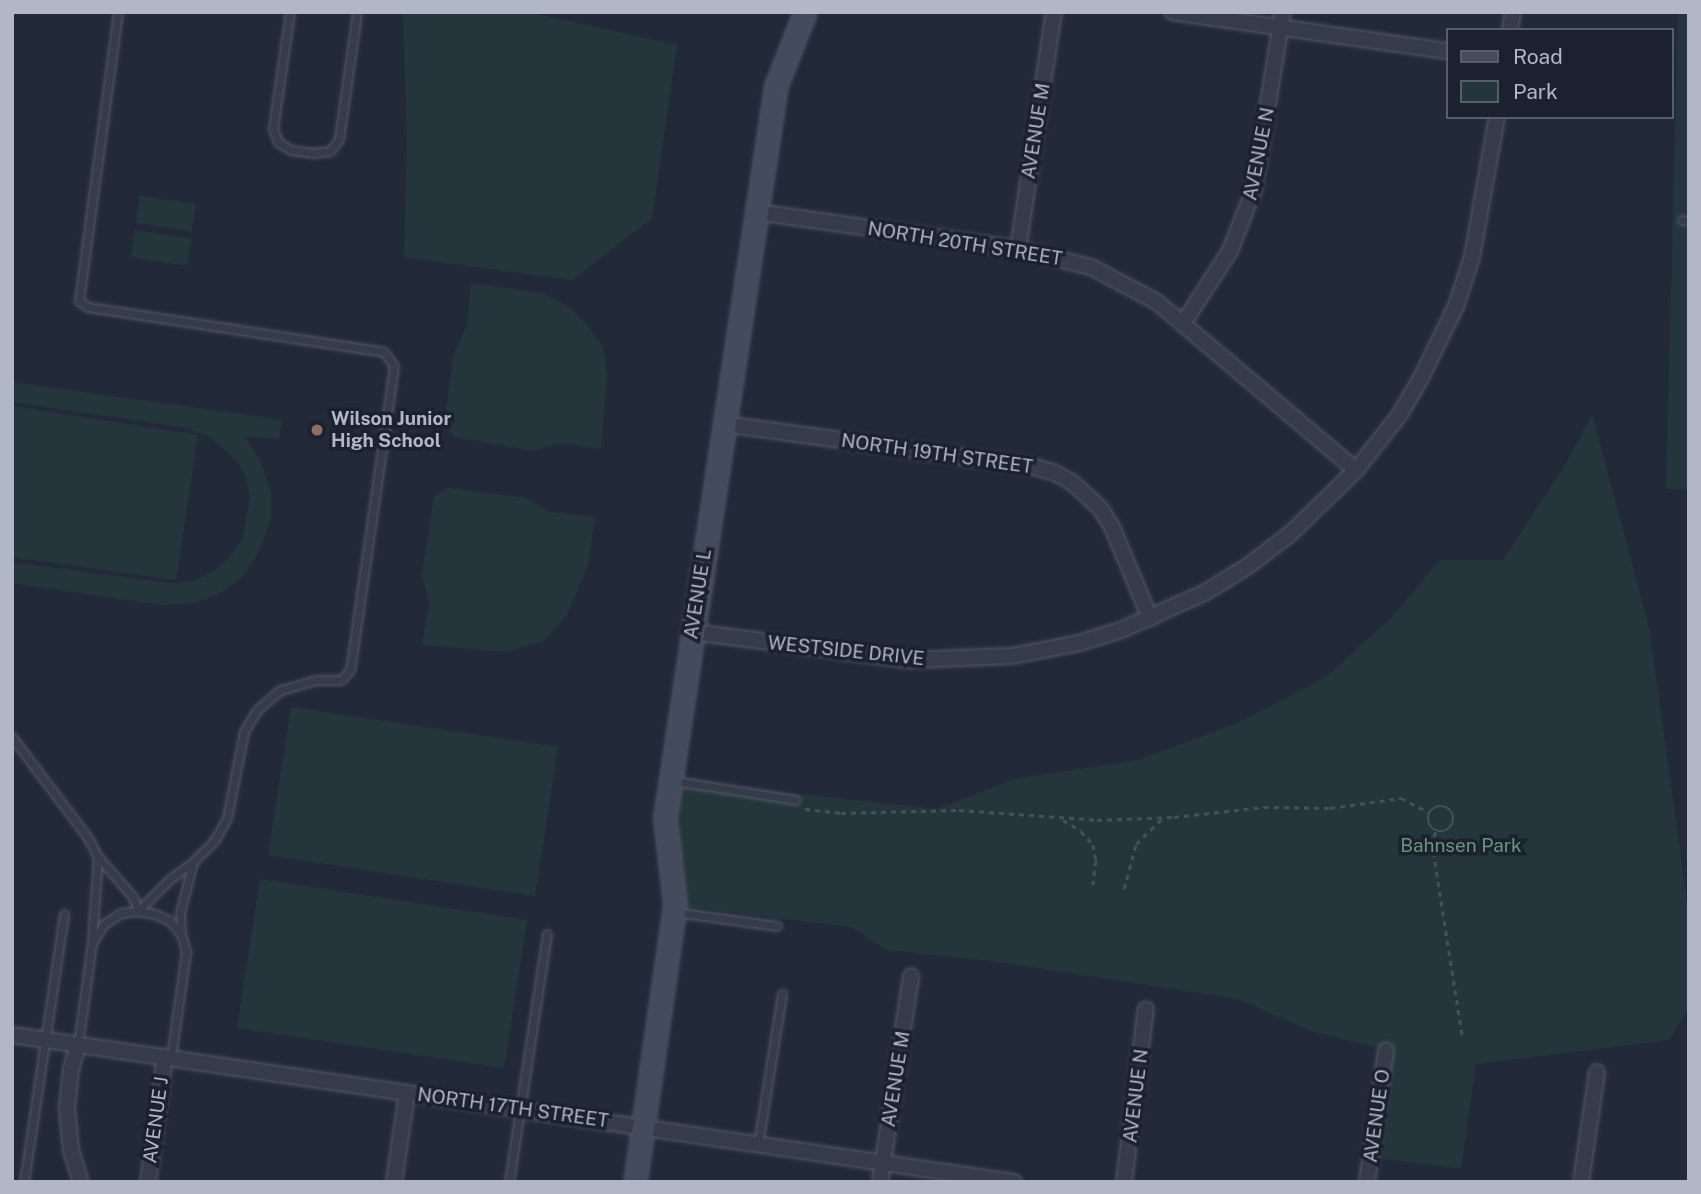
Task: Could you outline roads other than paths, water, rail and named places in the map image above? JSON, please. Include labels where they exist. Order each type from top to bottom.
[{"type":"street","name":"AVENUE L","points":[[635,1182],[675,912],[665,818],[692,632],[776,86],[805,12]]},
{"type":"street","name":"AVENUE M","points":[[1018,250],[1054,12]]},
{"type":"street","points":[[1172,12],[1446,51]]},
{"type":"street","name":"AVENUE N","points":[[1184,322],[1208,288],[1244,220],[1259,166],[1283,12]]},
{"type":"street","name":"WESTSIDE DRIVE","points":[[692,632],[873,657],[962,660],[1012,656],[1079,643],[1150,618],[1206,592],[1248,566],[1290,534],[1356,470],[1406,404],[1456,306],[1484,205],[1497,119]]},
{"type":"street","name":"NORTH 20TH STREET","points":[[756,212],[1062,258],[1120,280],[1184,322],[1356,470]]},
{"type":"street","name":"NORTH 19TH STREET","points":[[724,424],[1032,466],[1055,473],[1073,483],[1101,509],[1112,527],[1150,618]]},
{"type":"street","name":"AVENUE M","points":[[880,1182],[911,976]]},
{"type":"street","name":"AVENUE N","points":[[1124,1182],[1146,1009]]},
{"type":"street","name":"NORTH 17TH STREET","points":[[12,1035],[836,1154],[883,1164],[1004,1181]]},
{"type":"street","points":[[78,1045],[71,1069],[67,1108],[71,1150],[81,1182]]},
{"type":"street","name":"AVENUE O","points":[[1367,1182],[1386,1050]]},
{"type":"street","name":"AVENUE J","points":[[148,1182],[168,1058]]},
{"type":"street","points":[[1581,1182],[1597,1072]]},
{"type":"street","points":[[394,1182],[407,1093]]},
{"type":"lane","points":[[118,12],[79,300],[88,307],[384,352],[394,366],[349,670],[341,680],[316,680],[280,690],[257,710],[244,732],[227,818],[214,841],[193,862],[155,891],[138,911]]},
{"type":"lane","points":[[290,12],[273,129],[278,142],[291,150],[313,153],[330,150],[339,139],[357,12]]},
{"type":"lane","points":[[12,737],[88,838],[99,857],[133,897],[138,911]]},
{"type":"lane","points":[[671,780],[795,804]]},
{"type":"lane","points":[[78,1045],[92,943],[99,857]]},
{"type":"lane","points":[[168,1058],[186,953],[181,934],[180,913],[193,862]]},
{"type":"lane","points":[[92,943],[104,924],[121,913],[138,911],[155,914],[170,921],[181,934]]},
{"type":"lane","points":[[675,912],[777,926]]},
{"type":"lane","points":[[24,1182],[64,914]]},
{"type":"lane","points":[[509,1182],[547,934]]},
{"type":"lane","points":[[758,1144],[782,994]]},
{"type":"place","name":"Wilson Junior High School","points":[[317,430]]},
{"type":"park label","name":"Bahnsen Park","points":[[1461,846]]}]
